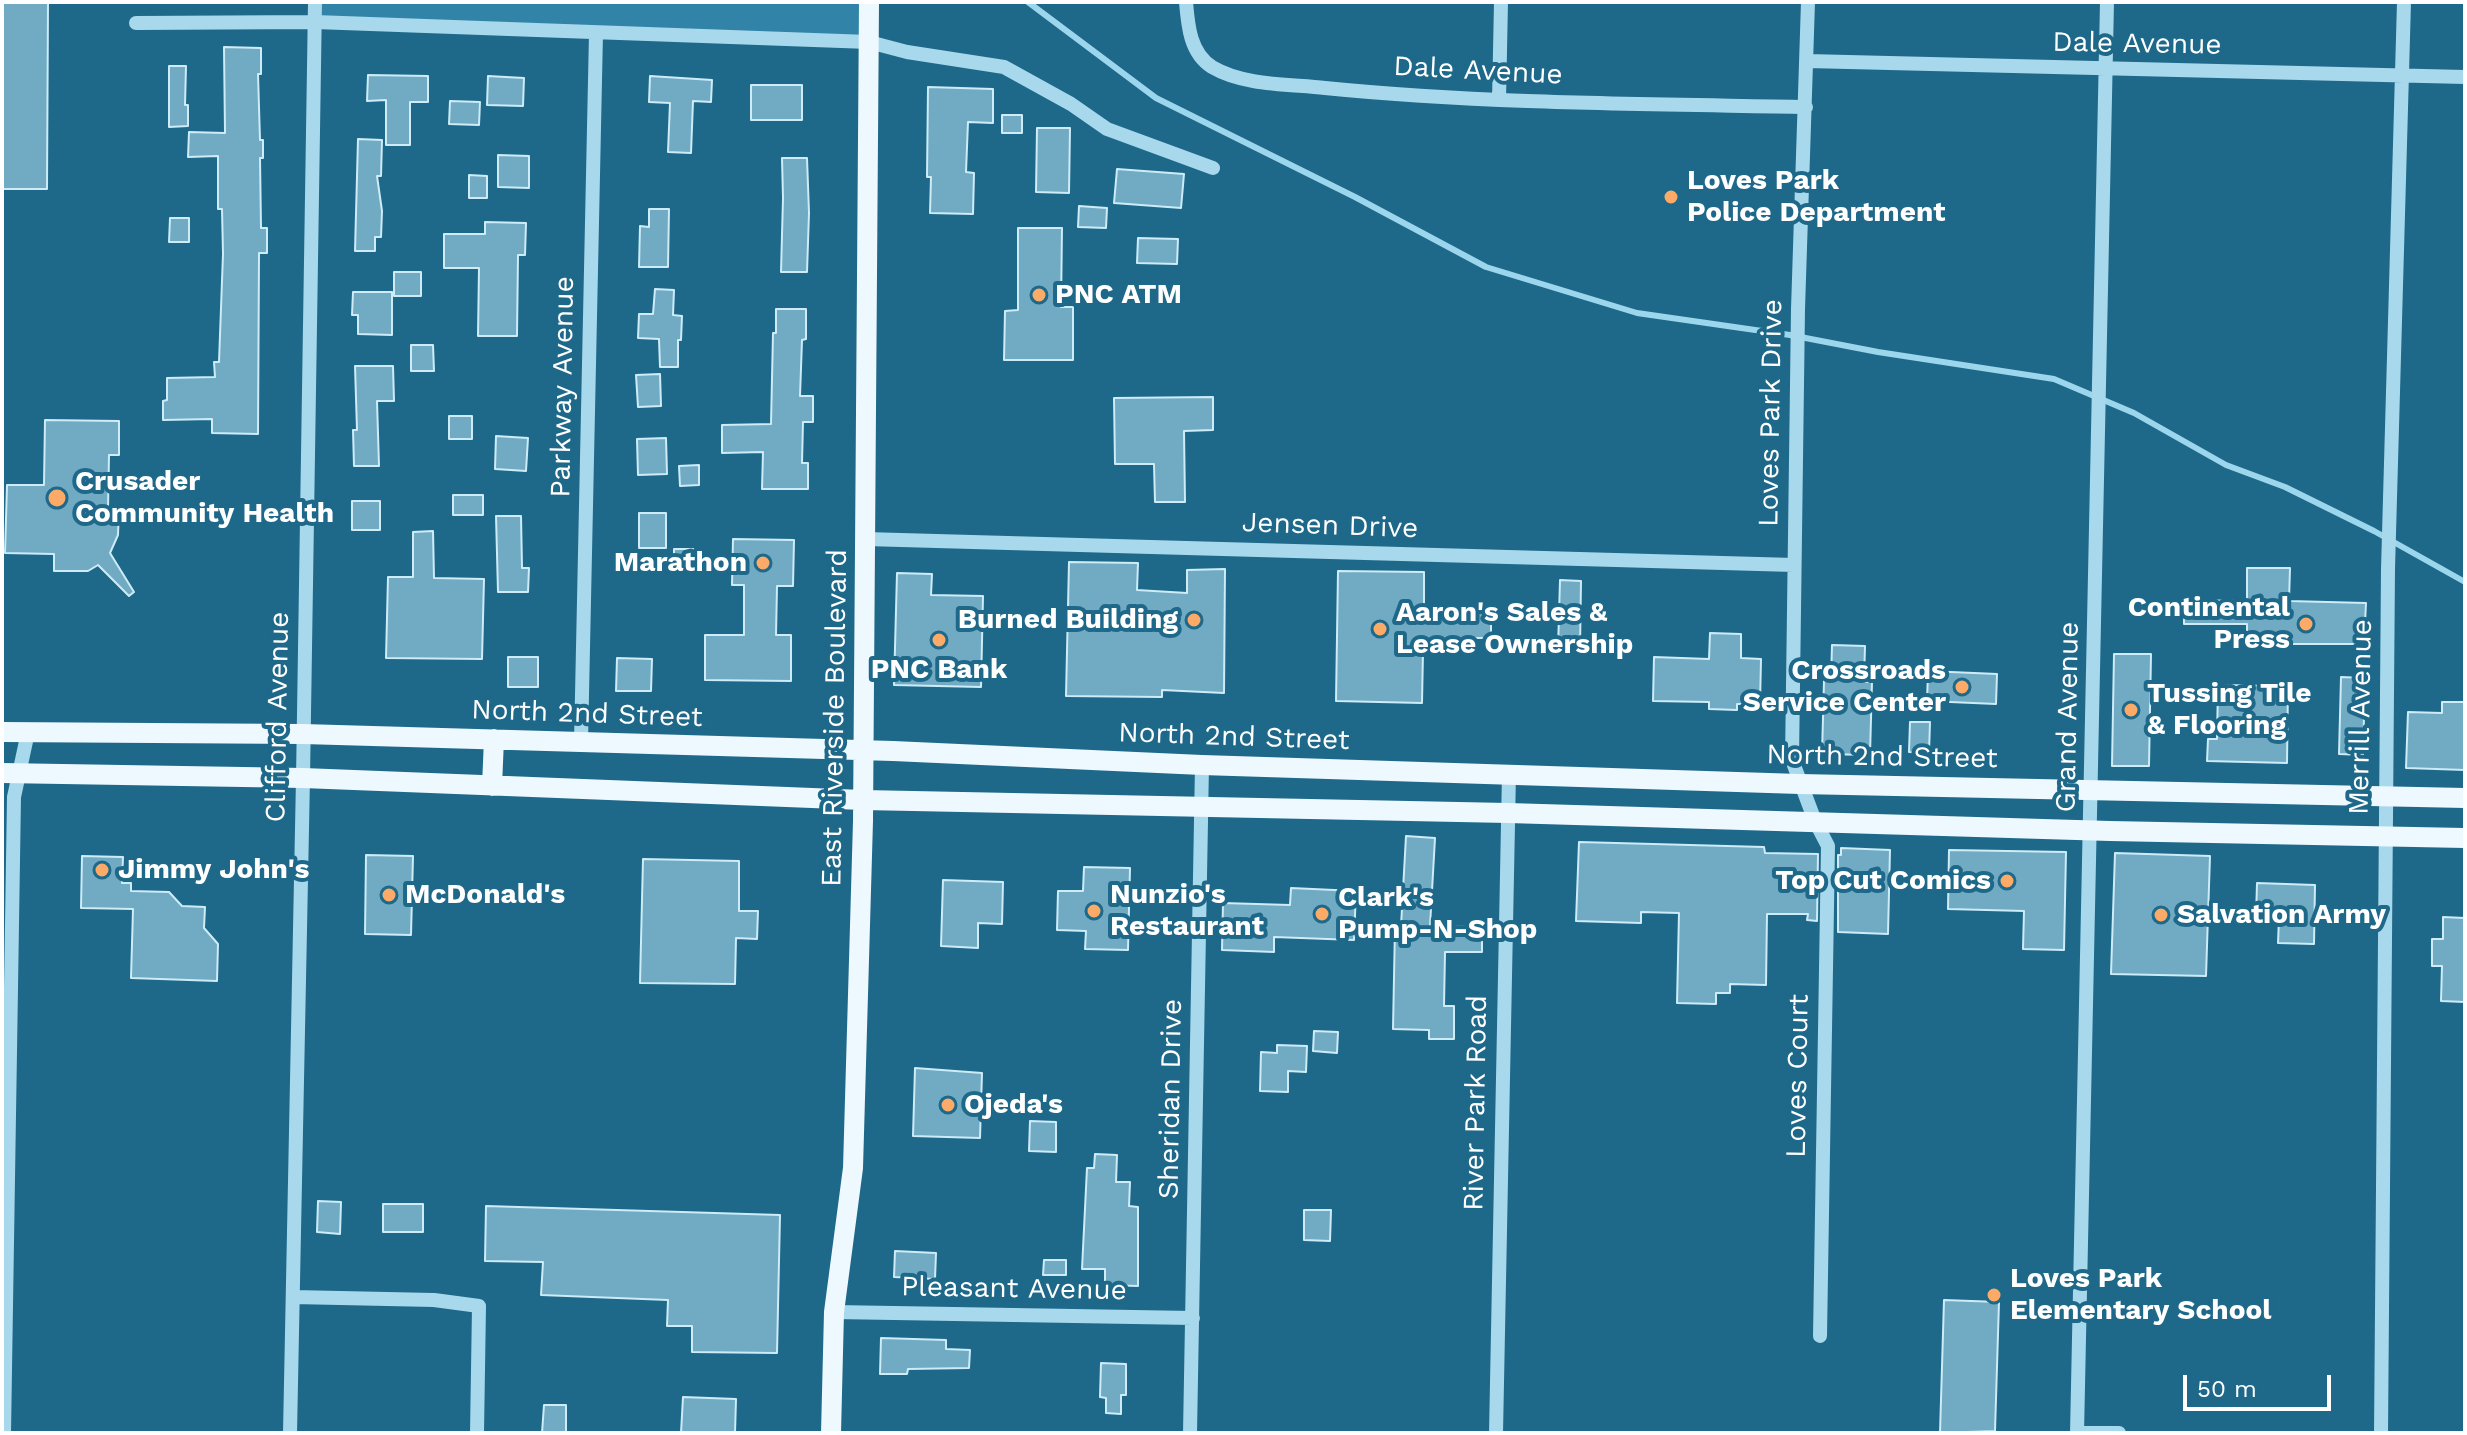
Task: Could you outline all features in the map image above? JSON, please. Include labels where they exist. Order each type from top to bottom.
[{"type":"main road","name":"East Riverside Boulevard","points":[[831,1433],[834,1312],[853,1168],[863,800],[869,2]]},
{"type":"main road","name":"North 2nd Street","points":[[2,732],[494,739],[1800,784],[2465,798]]},
{"type":"main road","points":[[492,786],[494,739]]},
{"type":"main road","points":[[11,773],[303,778],[863,800],[2465,838]]},
{"type":"street","name":"Clifford Avenue","points":[[290,1433],[315,2]]},
{"type":"street","name":"Dale Avenue","points":[[1186,2],[1190,34],[1194,48],[1202,59],[1221,71],[1259,81],[1352,91],[1499,100],[1806,107]]},
{"type":"street","points":[[1499,100],[1501,2]]},
{"type":"street","name":"Loves Park Drive","points":[[1808,2],[1798,309],[1792,760],[1815,821]]},
{"type":"street","name":"Grand Avenue","points":[[2077,1433],[2107,2]]},
{"type":"street","name":"Merrill Avenue","points":[[2381,1433],[2388,569],[2404,2]]},
{"type":"street","points":[[136,23],[315,22],[869,42],[907,52],[1004,67],[1071,104],[1107,129],[1213,168]]},
{"type":"street","name":"Parkway Avenue","points":[[581,742],[596,33]]},
{"type":"street","name":"Dale Avenue","points":[[1807,61],[2465,77]]},
{"type":"street","name":"Jensen Drive","points":[[865,539],[1794,565]]},
{"type":"street","points":[[4,1433],[14,797],[11,773],[28,732]]},
{"type":"street","name":"Sheridan Drive","points":[[1190,1433],[1202,765]]},
{"type":"street","name":"River Park Road","points":[[1496,1433],[1509,773]]},
{"type":"street","name":"Loves Court","points":[[1815,821],[1828,846],[1820,1336]]},
{"type":"street","points":[[293,1297],[434,1300],[479,1306],[477,1433]]},
{"type":"street","name":"Pleasant Avenue","points":[[834,1312],[1193,1318]]},
{"type":"street","points":[[2077,1433],[2119,1433]]},
{"type":"shaded area","points":[[315,2],[869,2],[869,42],[315,22]]},
{"type":"building","points":[[2,2],[48,2],[47,189],[2,189]]},
{"type":"building","points":[[224,47],[261,48],[261,74],[258,74],[260,140],[263,140],[263,158],[260,158],[261,228],[267,228],[267,253],[259,253],[258,434],[212,433],[212,419],[163,420],[167,378],[215,377],[214,362],[219,362],[223,254],[222,209],[218,209],[218,156],[188,157],[189,132],[225,133]]},
{"type":"building","points":[[169,66],[186,66],[188,126],[169,127]]},
{"type":"building","points":[[368,75],[428,76],[428,102],[410,102],[410,145],[386,145],[386,100],[367,101]]},
{"type":"building","points":[[488,76],[524,78],[523,106],[487,105]]},
{"type":"building","points":[[650,76],[712,80],[711,102],[693,101],[691,153],[668,152],[670,103],[649,102]]},
{"type":"building","points":[[751,85],[802,85],[802,120],[751,120]]},
{"type":"building","points":[[928,87],[993,89],[993,123],[968,122],[966,172],[974,173],[973,214],[930,213],[931,177],[927,177]]},
{"type":"building","points":[[450,101],[480,102],[479,125],[449,124]]},
{"type":"building","points":[[1002,115],[1022,115],[1022,133],[1002,133]]},
{"type":"building","points":[[1037,128],[1070,128],[1069,193],[1036,192]]},
{"type":"building","points":[[358,139],[382,140],[381,176],[377,176],[382,211],[381,237],[375,237],[375,251],[355,251]]},
{"type":"building","points":[[498,155],[529,156],[529,188],[498,187]]},
{"type":"building","points":[[782,158],[807,158],[807,272],[781,272]]},
{"type":"building","points":[[1117,169],[1184,174],[1181,208],[1114,203]]},
{"type":"building","points":[[469,175],[487,176],[487,198],[469,198]]},
{"type":"building","points":[[1079,206],[1107,208],[1106,228],[1078,227]]},
{"type":"building","points":[[649,209],[669,209],[668,267],[639,267],[640,226],[649,227]]},
{"type":"building","points":[[170,218],[189,218],[189,242],[169,242]]},
{"type":"building","points":[[485,222],[526,223],[525,255],[518,255],[517,336],[478,336],[479,268],[444,268],[444,234],[485,234]]},
{"type":"building","name":"PNC ATM","points":[[1018,228],[1062,228],[1061,307],[1073,307],[1073,360],[1004,360],[1005,311],[1018,310]]},
{"type":"building","points":[[1138,238],[1178,239],[1177,264],[1137,263]]},
{"type":"building","points":[[394,272],[421,272],[421,296],[394,296]]},
{"type":"building","points":[[655,289],[674,290],[673,315],[682,316],[678,367],[660,367],[659,339],[638,338],[639,314],[653,314]]},
{"type":"building","points":[[353,292],[392,292],[392,335],[358,334],[358,315],[352,315]]},
{"type":"building","points":[[776,309],[806,309],[800,396],[813,396],[813,422],[803,422],[802,463],[808,463],[808,489],[762,489],[763,452],[722,453],[722,425],[771,424]]},
{"type":"building","points":[[411,345],[433,345],[434,371],[411,371]]},
{"type":"building","points":[[355,366],[393,366],[394,401],[377,401],[379,466],[354,466],[353,430],[357,430]]},
{"type":"building","points":[[660,374],[661,406],[638,407],[636,375]]},
{"type":"building","points":[[1213,397],[1213,430],[1184,431],[1185,502],[1155,502],[1154,464],[1115,464],[1114,398]]},
{"type":"building","points":[[449,416],[472,416],[472,439],[449,439]]},
{"type":"building","name":"Crusader Community Health","points":[[45,420],[119,421],[119,455],[109,455],[108,510],[119,510],[118,535],[110,553],[134,592],[129,596],[98,565],[88,571],[54,571],[54,554],[5,553],[7,485],[44,485]]},
{"type":"building","points":[[496,436],[528,438],[526,471],[495,469]]},
{"type":"building","points":[[666,438],[667,474],[638,475],[637,439]]},
{"type":"building","points":[[699,465],[699,485],[680,486],[679,466]]},
{"type":"building","points":[[453,495],[483,495],[483,515],[453,515]]},
{"type":"building","points":[[352,501],[380,501],[380,530],[352,530]]},
{"type":"building","points":[[639,513],[666,513],[666,548],[639,548]]},
{"type":"building","points":[[496,516],[521,516],[522,568],[529,568],[528,592],[498,592]]},
{"type":"building","points":[[433,531],[434,578],[484,579],[482,659],[386,658],[388,577],[413,577],[413,532]]},
{"type":"building","name":"Marathon","points":[[733,539],[794,540],[793,586],[777,586],[776,635],[791,635],[791,681],[705,680],[705,635],[744,635],[744,585],[732,585]]},
{"type":"building","points":[[674,549],[699,549],[699,566],[674,566]]},
{"type":"building","points":[[1069,562],[1138,563],[1137,590],[1187,593],[1187,570],[1225,569],[1224,693],[1162,690],[1162,697],[1066,696]]},
{"type":"building","name":"Continental Press","points":[[2247,568],[2290,568],[2289,601],[2366,603],[2364,644],[2247,644],[2247,624],[2184,624],[2184,600],[2247,601]]},
{"type":"building","name":"Aaron's Sales & Lease Ownership","points":[[1338,571],[1424,572],[1424,607],[1491,608],[1491,638],[1470,638],[1469,651],[1423,651],[1422,703],[1336,701]]},
{"type":"building","name":"PNC Bank","points":[[897,573],[932,574],[931,595],[983,596],[981,687],[894,685]]},
{"type":"building","points":[[1560,580],[1581,581],[1580,649],[1558,649]]},
{"type":"building","points":[[1710,633],[1741,634],[1741,658],[1761,659],[1760,704],[1737,704],[1737,710],[1709,709],[1709,702],[1653,701],[1654,657],[1709,659]]},
{"type":"building","points":[[1832,645],[1865,646],[1864,682],[1872,682],[1870,755],[1822,754],[1824,681],[1831,681]]},
{"type":"building","name":"Tussing Tile & Flooring","points":[[2114,654],[2151,654],[2149,766],[2112,766]]},
{"type":"building","points":[[508,657],[538,657],[538,687],[508,687]]},
{"type":"building","points":[[617,658],[652,659],[651,691],[616,691]]},
{"type":"building","name":"Crossroads Service Center","points":[[1928,671],[1997,674],[1996,704],[1927,701]]},
{"type":"building","points":[[2341,677],[2365,678],[2363,755],[2339,754]]},
{"type":"building","points":[[2218,685],[2288,686],[2287,763],[2207,761],[2208,739],[2217,739]]},
{"type":"building","points":[[2442,702],[2465,702],[2465,770],[2406,768],[2408,712],[2442,713]]},
{"type":"building","points":[[1910,722],[1930,722],[1929,753],[1909,752]]},
{"type":"building","points":[[1406,836],[1435,838],[1430,926],[1482,927],[1482,952],[1445,952],[1444,1006],[1454,1006],[1454,1039],[1429,1039],[1429,1030],[1393,1029],[1395,926],[1401,926]]},
{"type":"building","points":[[1579,842],[1764,847],[1765,853],[1818,854],[1817,921],[1807,920],[1808,914],[1767,914],[1766,985],[1730,984],[1730,993],[1716,993],[1716,1004],[1677,1003],[1679,913],[1641,912],[1641,923],[1576,921]]},
{"type":"building","points":[[1841,848],[1890,850],[1888,934],[1838,932],[1838,855],[1841,855]]},
{"type":"building","name":"Top Cut Comics","points":[[1949,850],[2066,852],[2064,950],[2023,949],[2024,911],[1948,909]]},
{"type":"building","name":"Salvation Army","points":[[2115,853],[2210,856],[2206,976],[2111,974]]},
{"type":"building","name":"McDonald's","points":[[366,855],[413,856],[411,935],[365,934]]},
{"type":"building","points":[[82,856],[123,857],[122,883],[131,883],[131,891],[169,892],[182,906],[205,907],[204,928],[218,944],[217,981],[131,978],[133,909],[81,908]]},
{"type":"building","points":[[643,859],[739,861],[739,911],[758,911],[757,939],[736,938],[735,984],[640,983]]},
{"type":"building","name":"Nunzio's Restaurant","points":[[1084,867],[1130,868],[1128,950],[1085,949],[1086,931],[1057,930],[1058,891],[1083,891]]},
{"type":"building","points":[[943,880],[1003,882],[1002,924],[978,923],[978,948],[941,946]]},
{"type":"building","points":[[2257,883],[2315,885],[2314,944],[2278,943],[2279,918],[2256,917]]},
{"type":"building","points":[[1291,888],[1356,891],[1354,940],[1274,937],[1274,952],[1222,950],[1223,903],[1290,905]]},
{"type":"building","points":[[2443,917],[2465,918],[2465,1002],[2441,1001],[2442,966],[2432,966],[2432,939],[2443,939]]},
{"type":"building","points":[[1314,1031],[1338,1032],[1337,1053],[1313,1051]]},
{"type":"building","points":[[1277,1045],[1307,1046],[1306,1072],[1288,1071],[1288,1092],[1260,1091],[1261,1052],[1277,1053]]},
{"type":"building","name":"Ojeda's","points":[[915,1068],[982,1073],[980,1138],[913,1136]]},
{"type":"building","points":[[1030,1121],[1056,1122],[1056,1152],[1029,1151]]},
{"type":"building","points":[[1095,1154],[1117,1155],[1116,1182],[1130,1182],[1129,1206],[1138,1207],[1138,1286],[1105,1285],[1105,1269],[1082,1269],[1087,1168],[1094,1168]]},
{"type":"building","points":[[318,1201],[341,1202],[340,1234],[317,1232]]},
{"type":"building","points":[[383,1204],[423,1204],[423,1232],[383,1232]]},
{"type":"building","points":[[486,1206],[780,1215],[777,1353],[692,1352],[692,1326],[667,1326],[668,1300],[541,1295],[543,1262],[485,1261]]},
{"type":"building","points":[[1304,1210],[1331,1210],[1330,1241],[1304,1240]]},
{"type":"building","points":[[895,1251],[936,1253],[935,1279],[894,1277]]},
{"type":"building","points":[[1044,1260],[1066,1260],[1066,1275],[1043,1275]]},
{"type":"building","points":[[1944,1300],[1999,1302],[1995,1431],[1940,1433]]},
{"type":"building","points":[[881,1338],[946,1340],[946,1349],[970,1350],[969,1368],[908,1369],[907,1374],[880,1374]]},
{"type":"building","points":[[1101,1363],[1126,1364],[1126,1395],[1121,1395],[1121,1414],[1106,1413],[1106,1398],[1100,1397]]},
{"type":"building","points":[[683,1397],[736,1399],[735,1433],[681,1433]]},
{"type":"building","points":[[544,1405],[566,1405],[566,1433],[542,1433]]},
{"type":"waterway","points":[[1028,2],[1156,98],[1355,197],[1486,267],[1637,313],[2054,379],[2134,413],[2226,465],[2285,487],[2374,531],[2465,582]]},
{"type":"place","name":"Loves Park Police Department","points":[[1671,197]]},
{"type":"place","name":"PNC ATM","points":[[1039,295]]},
{"type":"place","name":"Crusader Community Health","points":[[57,498]]},
{"type":"place","name":"Marathon","points":[[763,563]]},
{"type":"place","name":"Burned Building","points":[[1194,620]]},
{"type":"place","name":"Continental Press","points":[[2306,624]]},
{"type":"place","name":"Aaron's Sales & Lease Ownership","points":[[1380,629]]},
{"type":"place","name":"PNC Bank","points":[[939,640]]},
{"type":"place","name":"Crossroads Service Center","points":[[1962,687]]},
{"type":"place","name":"Tussing Tile & Flooring","points":[[2131,710]]},
{"type":"place","name":"Jimmy John's","points":[[102,870]]},
{"type":"place","name":"Top Cut Comics","points":[[2007,881]]},
{"type":"place","name":"McDonald's","points":[[389,895]]},
{"type":"place","name":"Nunzio's Restaurant","points":[[1094,911]]},
{"type":"place","name":"Clark's Pump-N-Shop","points":[[1322,914]]},
{"type":"place","name":"Salvation Army","points":[[2161,915]]},
{"type":"place","name":"Ojeda's","points":[[948,1105]]},
{"type":"place","name":"Loves Park Elementary School","points":[[1994,1295]]}]
